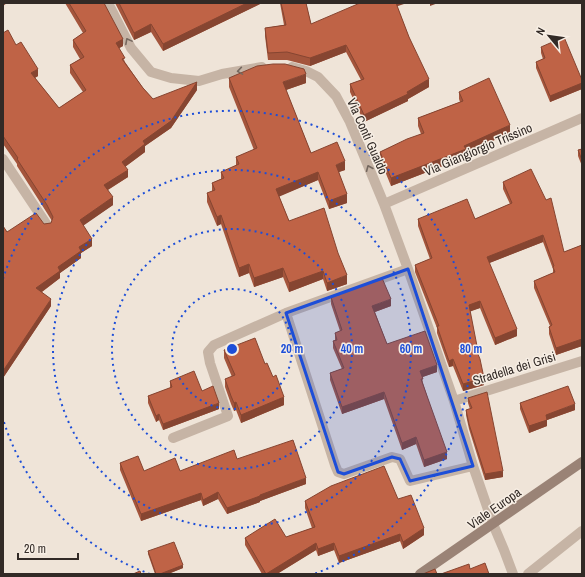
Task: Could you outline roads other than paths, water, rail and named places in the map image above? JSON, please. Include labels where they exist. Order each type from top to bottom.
[{"type":"main road","name":"Viale Europa","points":[[420,574],[582,462]]},
{"type":"street","name":"Via Conti Gualdo","points":[[108,3],[131,48],[151,72],[171,78],[199,81],[222,74],[276,66],[286,66],[306,71],[318,77],[336,96],[350,122],[384,204],[454,401],[473,466],[493,524],[513,574]]},
{"type":"street","name":"Via Giangiorgio Trissino","points":[[384,204],[582,118]]},
{"type":"street","points":[[3,159],[47,225]]},
{"type":"street","points":[[173,438],[228,416],[210,363],[208,352],[214,345],[286,313],[408,269]]},
{"type":"street","points":[[286,313],[338,472],[344,474],[392,457],[400,459],[410,481],[473,466]]},
{"type":"street","name":"Stradella dei Grisi","points":[[454,401],[582,361]]},
{"type":"street","points":[[528,574],[582,530]]}]
